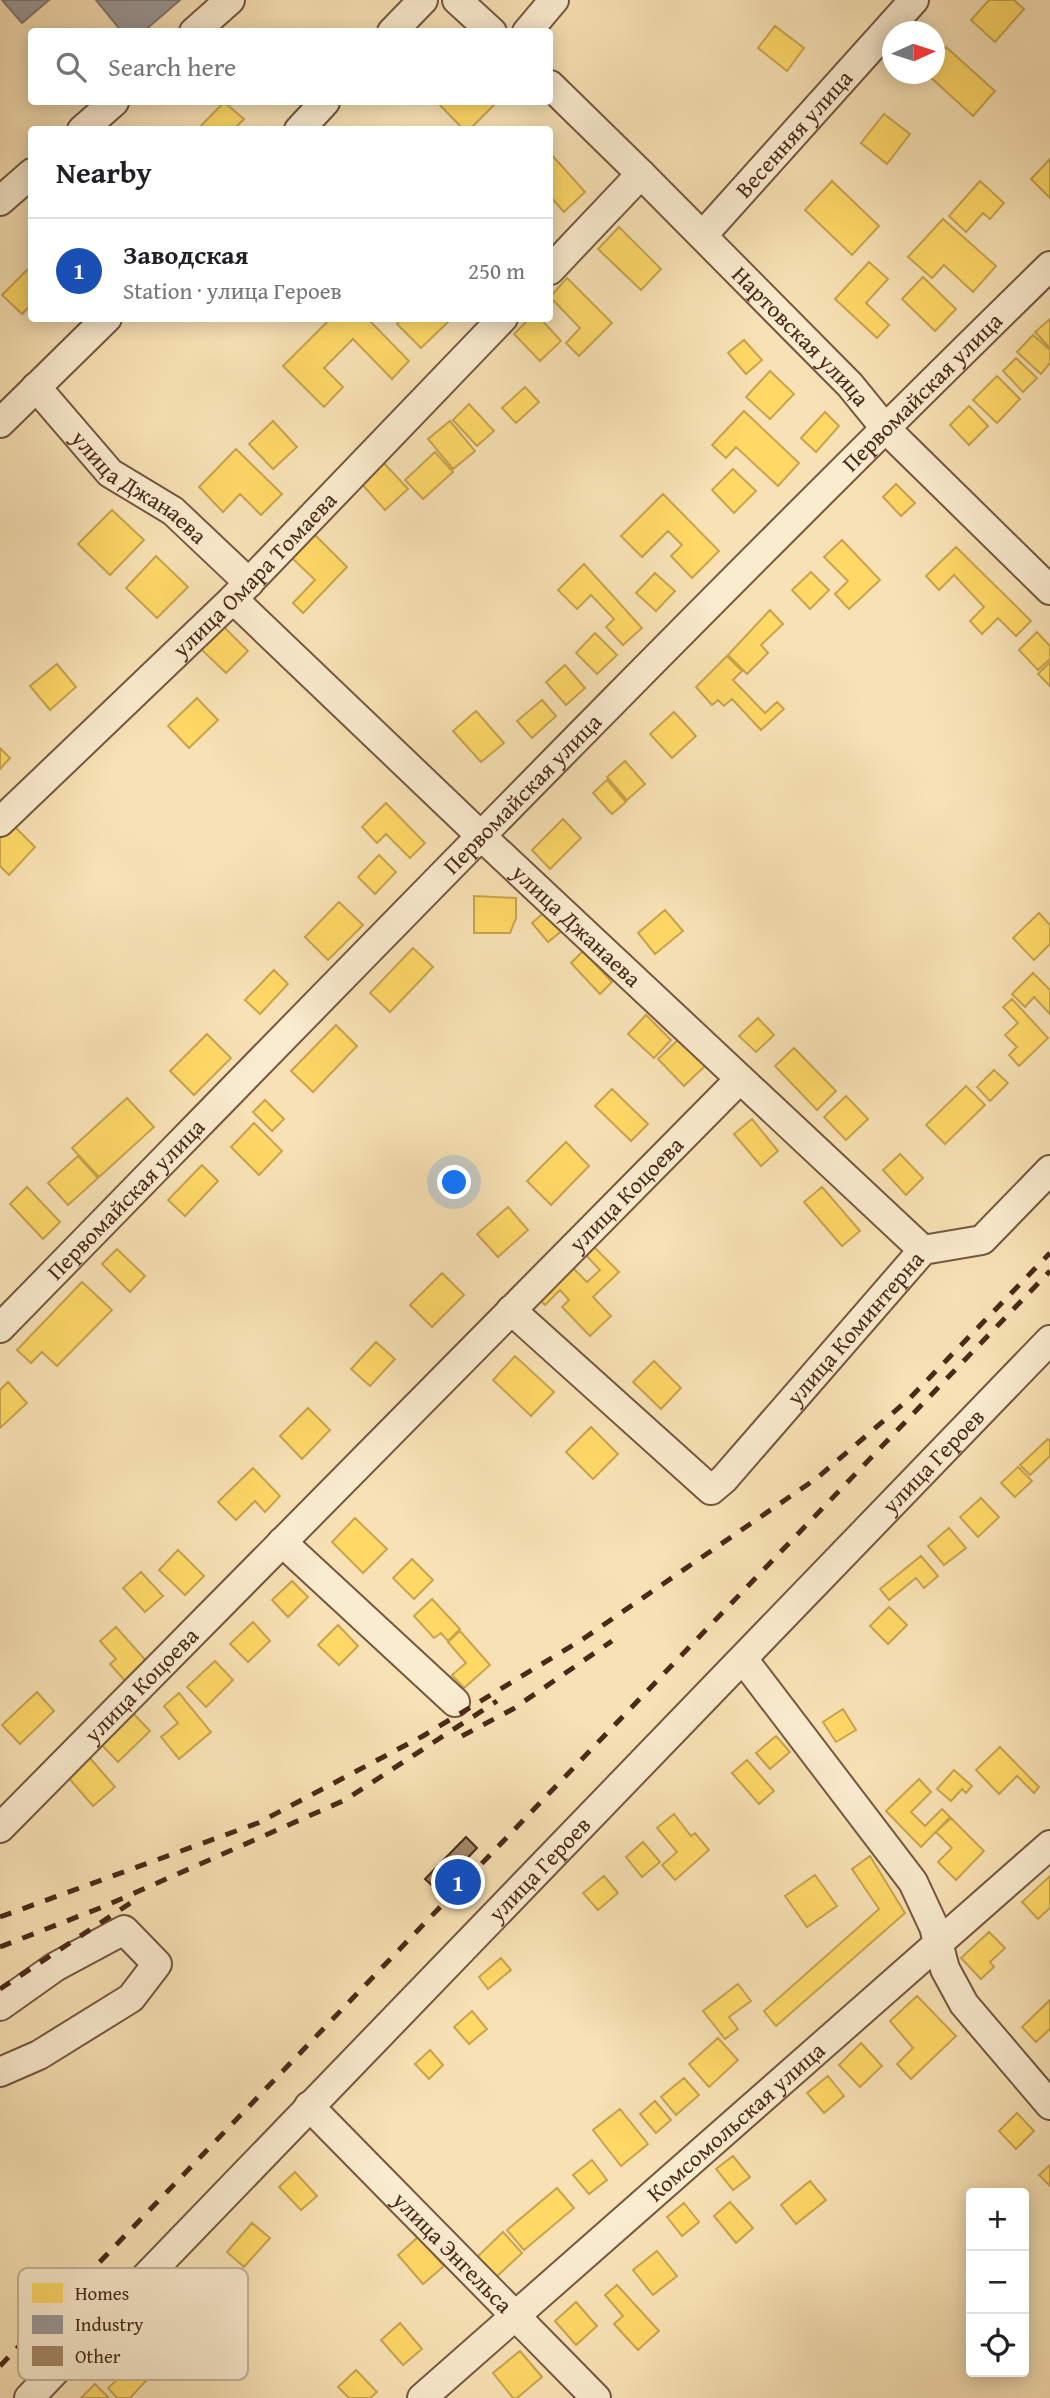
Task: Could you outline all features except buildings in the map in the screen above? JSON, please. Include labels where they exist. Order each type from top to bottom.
[{"type":"street","points":[[198,28],[230,0]]},
{"type":"street","points":[[396,28],[423,0]]},
{"type":"street","points":[[457,0],[488,28]]},
{"type":"street","points":[[530,28],[554,0]]},
{"type":"street","name":"Весенняя улица","points":[[702,235],[914,0]]},
{"type":"street","name":"Нартовская улица","points":[[553,88],[850,385],[885,428],[1050,590]]},
{"type":"street","points":[[87,126],[111,105]]},
{"type":"street","points":[[303,126],[323,105]]},
{"type":"street","points":[[553,267],[641,174]]},
{"type":"street","points":[[0,201],[28,176]]},
{"type":"street","name":"Первомайская улица","points":[[0,1328],[481,836],[885,428],[1050,266]]},
{"type":"street","points":[[0,423],[103,322]]},
{"type":"street","name":"улица Омара Томаева","points":[[0,822],[241,591],[499,322]]},
{"type":"street","name":"улица Джанаева","points":[[36,387],[110,473],[173,511],[241,591],[481,836],[923,1250]]},
{"type":"street","name":"улица Коцоева","points":[[0,1828],[740,1079]]},
{"type":"street","name":"улица Коминтерна","points":[[511,1310],[711,1490],[724,1479],[923,1250],[982,1240],[1050,1170]]},
{"type":"street","name":"улица Героев","points":[[154,2268],[1050,1340]]},
{"type":"street","points":[[282,1542],[455,1702]]},
{"type":"street","points":[[743,1660],[913,1882],[934,1927],[945,1969],[964,2004],[1050,2105]]},
{"type":"street","name":"Комсомольская улица","points":[[422,2398],[1050,1845]]},
{"type":"street","points":[[0,2006],[55,1968],[124,1930],[157,1964],[131,1997],[39,2055],[0,2072]]},
{"type":"street","name":"улица Энгельса","points":[[309,2106],[596,2398]]},
{"type":"street","name":"улица Героев","points":[[29,2398],[46,2380]]},
{"type":"railway","points":[[0,1917],[258,1823],[423,1736],[583,1639],[817,1478],[909,1399],[1050,1253]]},
{"type":"railway","points":[[94,2268],[1050,1271]]},
{"type":"railway","points":[[462,1736],[513,1709],[612,1641]]},
{"type":"railway","points":[[0,1947],[105,1906],[345,1800],[497,1701]]},
{"type":"railway","points":[[0,1989],[132,1902]]},
{"type":"railway","points":[[0,2366],[18,2347]]},
{"type":"place","name":"Заводская","points":[[458,1882]]}]
